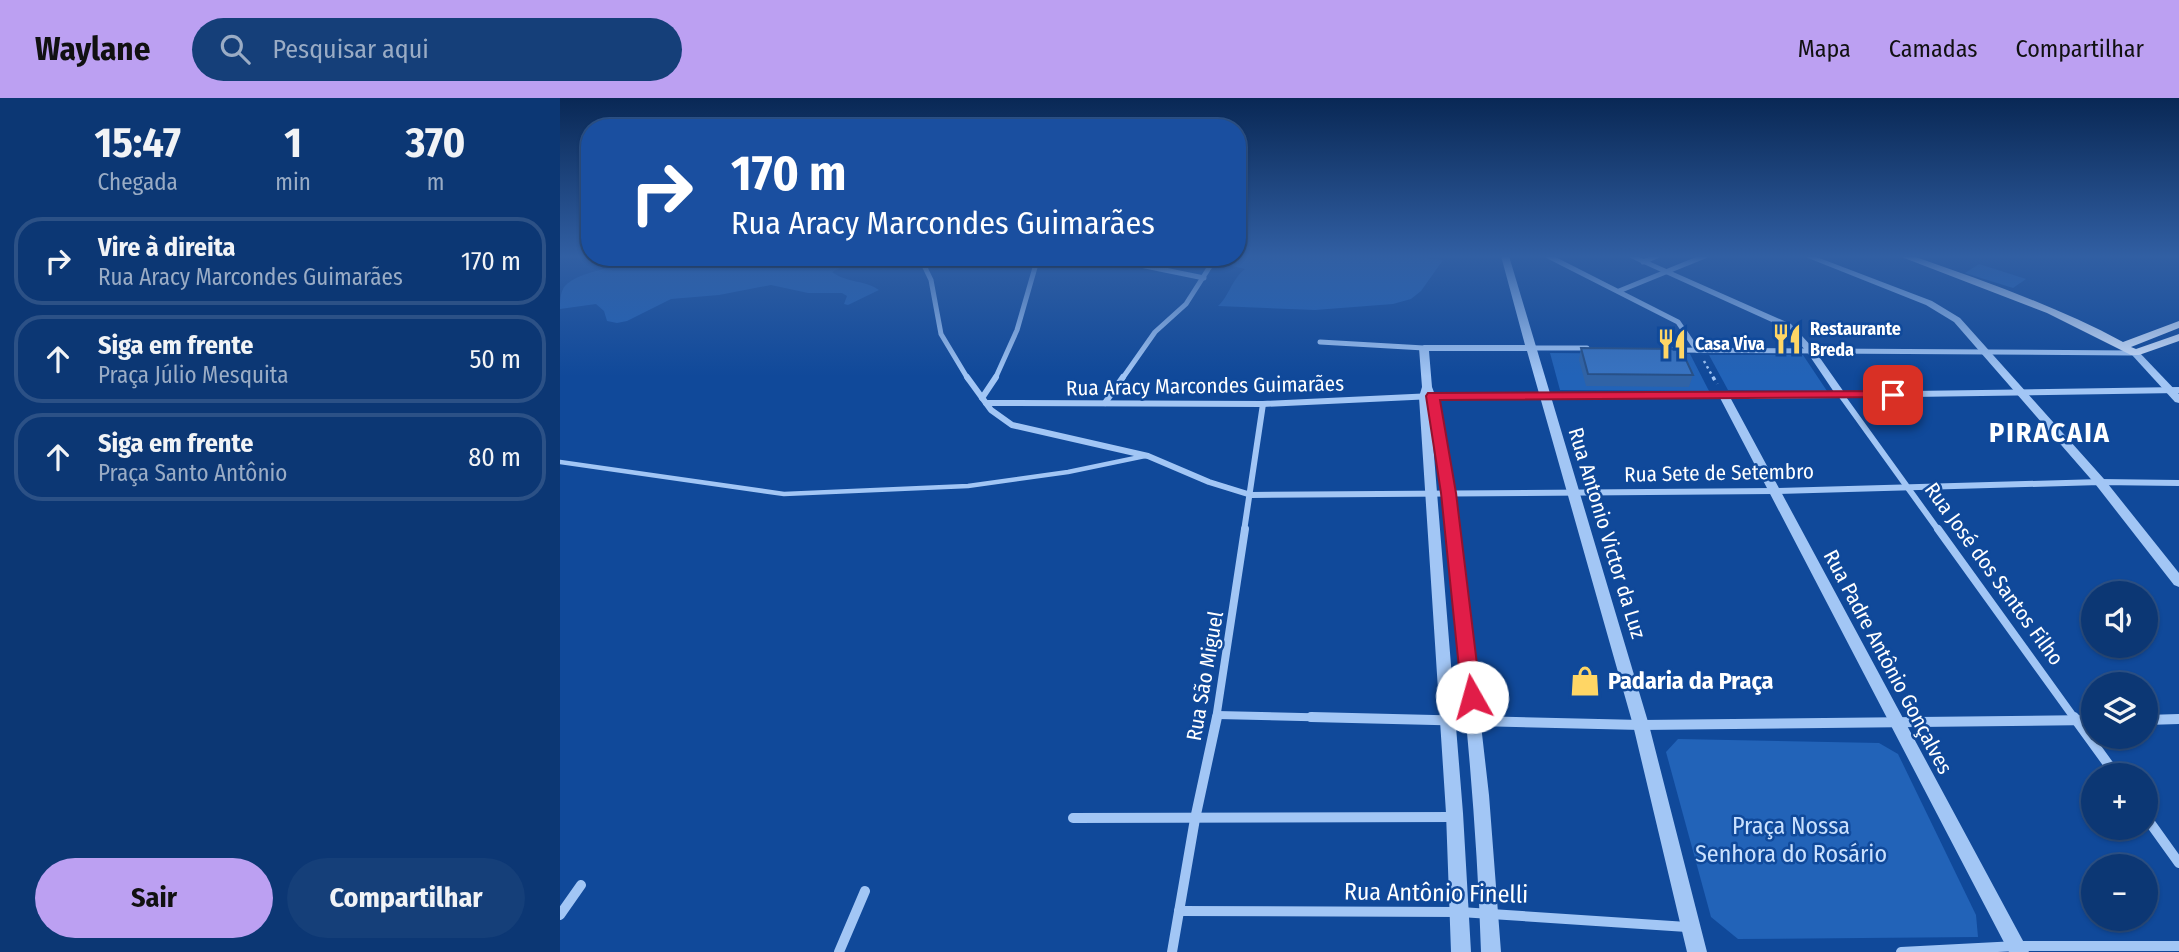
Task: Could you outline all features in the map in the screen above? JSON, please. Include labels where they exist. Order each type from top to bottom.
[{"type":"main road","points":[[2017,296],[2118,349],[2135,354],[2179,337]]},
{"type":"main road","points":[[2118,349],[2179,324]]},
{"type":"street","name":"Rua Sete de Setembro","points":[[933,296],[938,328],[997,416],[1020,428],[1148,456],[1209,482],[1251,495],[1774,491],[2100,482],[2179,483]]},
{"type":"street","points":[[984,400],[1012,349],[1027,296]]},
{"type":"street","points":[[1105,403],[1154,332],[1192,296]]},
{"type":"street","name":"Rua Antonio Victor da Luz","points":[[1517,296],[1641,725],[1697,952]]},
{"type":"street","points":[[1628,296],[1678,322],[1697,350]]},
{"type":"street","points":[[1722,296],[1780,321],[1795,332],[1841,395]]},
{"type":"street","points":[[1906,296],[1948,313],[1966,328],[2100,482],[2179,582]]},
{"type":"street","points":[[1320,342],[1424,348],[1601,349]]},
{"type":"street","points":[[1424,348],[1428,393],[1429,493],[1449,722],[1461,952]]},
{"type":"street","points":[[1670,350],[1988,352],[2118,349]]},
{"type":"street","points":[[2135,354],[2175,391],[2179,400]]},
{"type":"street","points":[[1724,396],[2175,391]]},
{"type":"street","points":[[1428,393],[1449,493],[1475,723],[1491,952]]},
{"type":"street","name":"Rua Aracy Marcondes Guimarães","points":[[984,400],[1263,404],[1428,393],[1724,396]]},
{"type":"street","name":"Rua José dos Santos Filho","points":[[1841,395],[2107,763]]},
{"type":"street","name":"Rua Padre Antônio Gonçalves","points":[[1724,396],[2018,949]]},
{"type":"street","name":"Rua São Miguel","points":[[1172,952],[1195,819],[1217,715],[1263,404]]},
{"type":"street","points":[[1217,715],[1641,725],[2081,721]]},
{"type":"street","points":[[2158,719],[2179,719]]},
{"type":"street","points":[[1073,818],[1455,817]]},
{"type":"street","points":[[2158,834],[2179,863]]},
{"type":"street","points":[[560,915],[581,886]]},
{"type":"street","points":[[839,952],[865,891]]},
{"type":"street","name":"Rua Antônio Finelli","points":[[1179,911],[1460,912],[1691,927]]},
{"type":"street","points":[[1901,952],[2179,946]]},
{"type":"lane","points":[[560,462],[784,494],[968,486],[1068,472],[1148,456]]},
{"type":"path","points":[[1697,350],[1724,396]]},
{"type":"green space","points":[[561,296],[709,296],[671,299],[627,321],[617,323],[607,321],[604,311],[596,304],[560,309]]},
{"type":"green space","points":[[847,296],[867,296],[848,305],[844,304]]},
{"type":"green space","points":[[1415,296],[1393,304],[1315,310],[1218,306],[1225,297]]},
{"type":"green space","points":[[1550,353],[1690,354],[1709,391],[1560,390]]},
{"type":"green space","points":[[1709,355],[1803,355],[1827,391],[1728,390]]},
{"type":"green space","name":"Praça Nossa Senhora do Rosário","points":[[1678,739],[1879,743],[1898,754],[1976,915],[1978,937],[1738,939],[1711,917],[1666,752]]},
{"type":"building","points":[[1581,348],[1681,349],[1693,375],[1588,374]]},
{"type":"place","name":"Restaurante Breda","points":[[1787,339]]},
{"type":"place","name":"Casa Viva","points":[[1672,344]]},
{"type":"place","name":"Padaria da Praça","points":[[1585,681]]},
{"type":"district","name":"PIRACAIA","points":[[2050,432]]},
{"type":"route","points":[[1472,697],[1449,493],[1433,396],[1893,395]]}]
